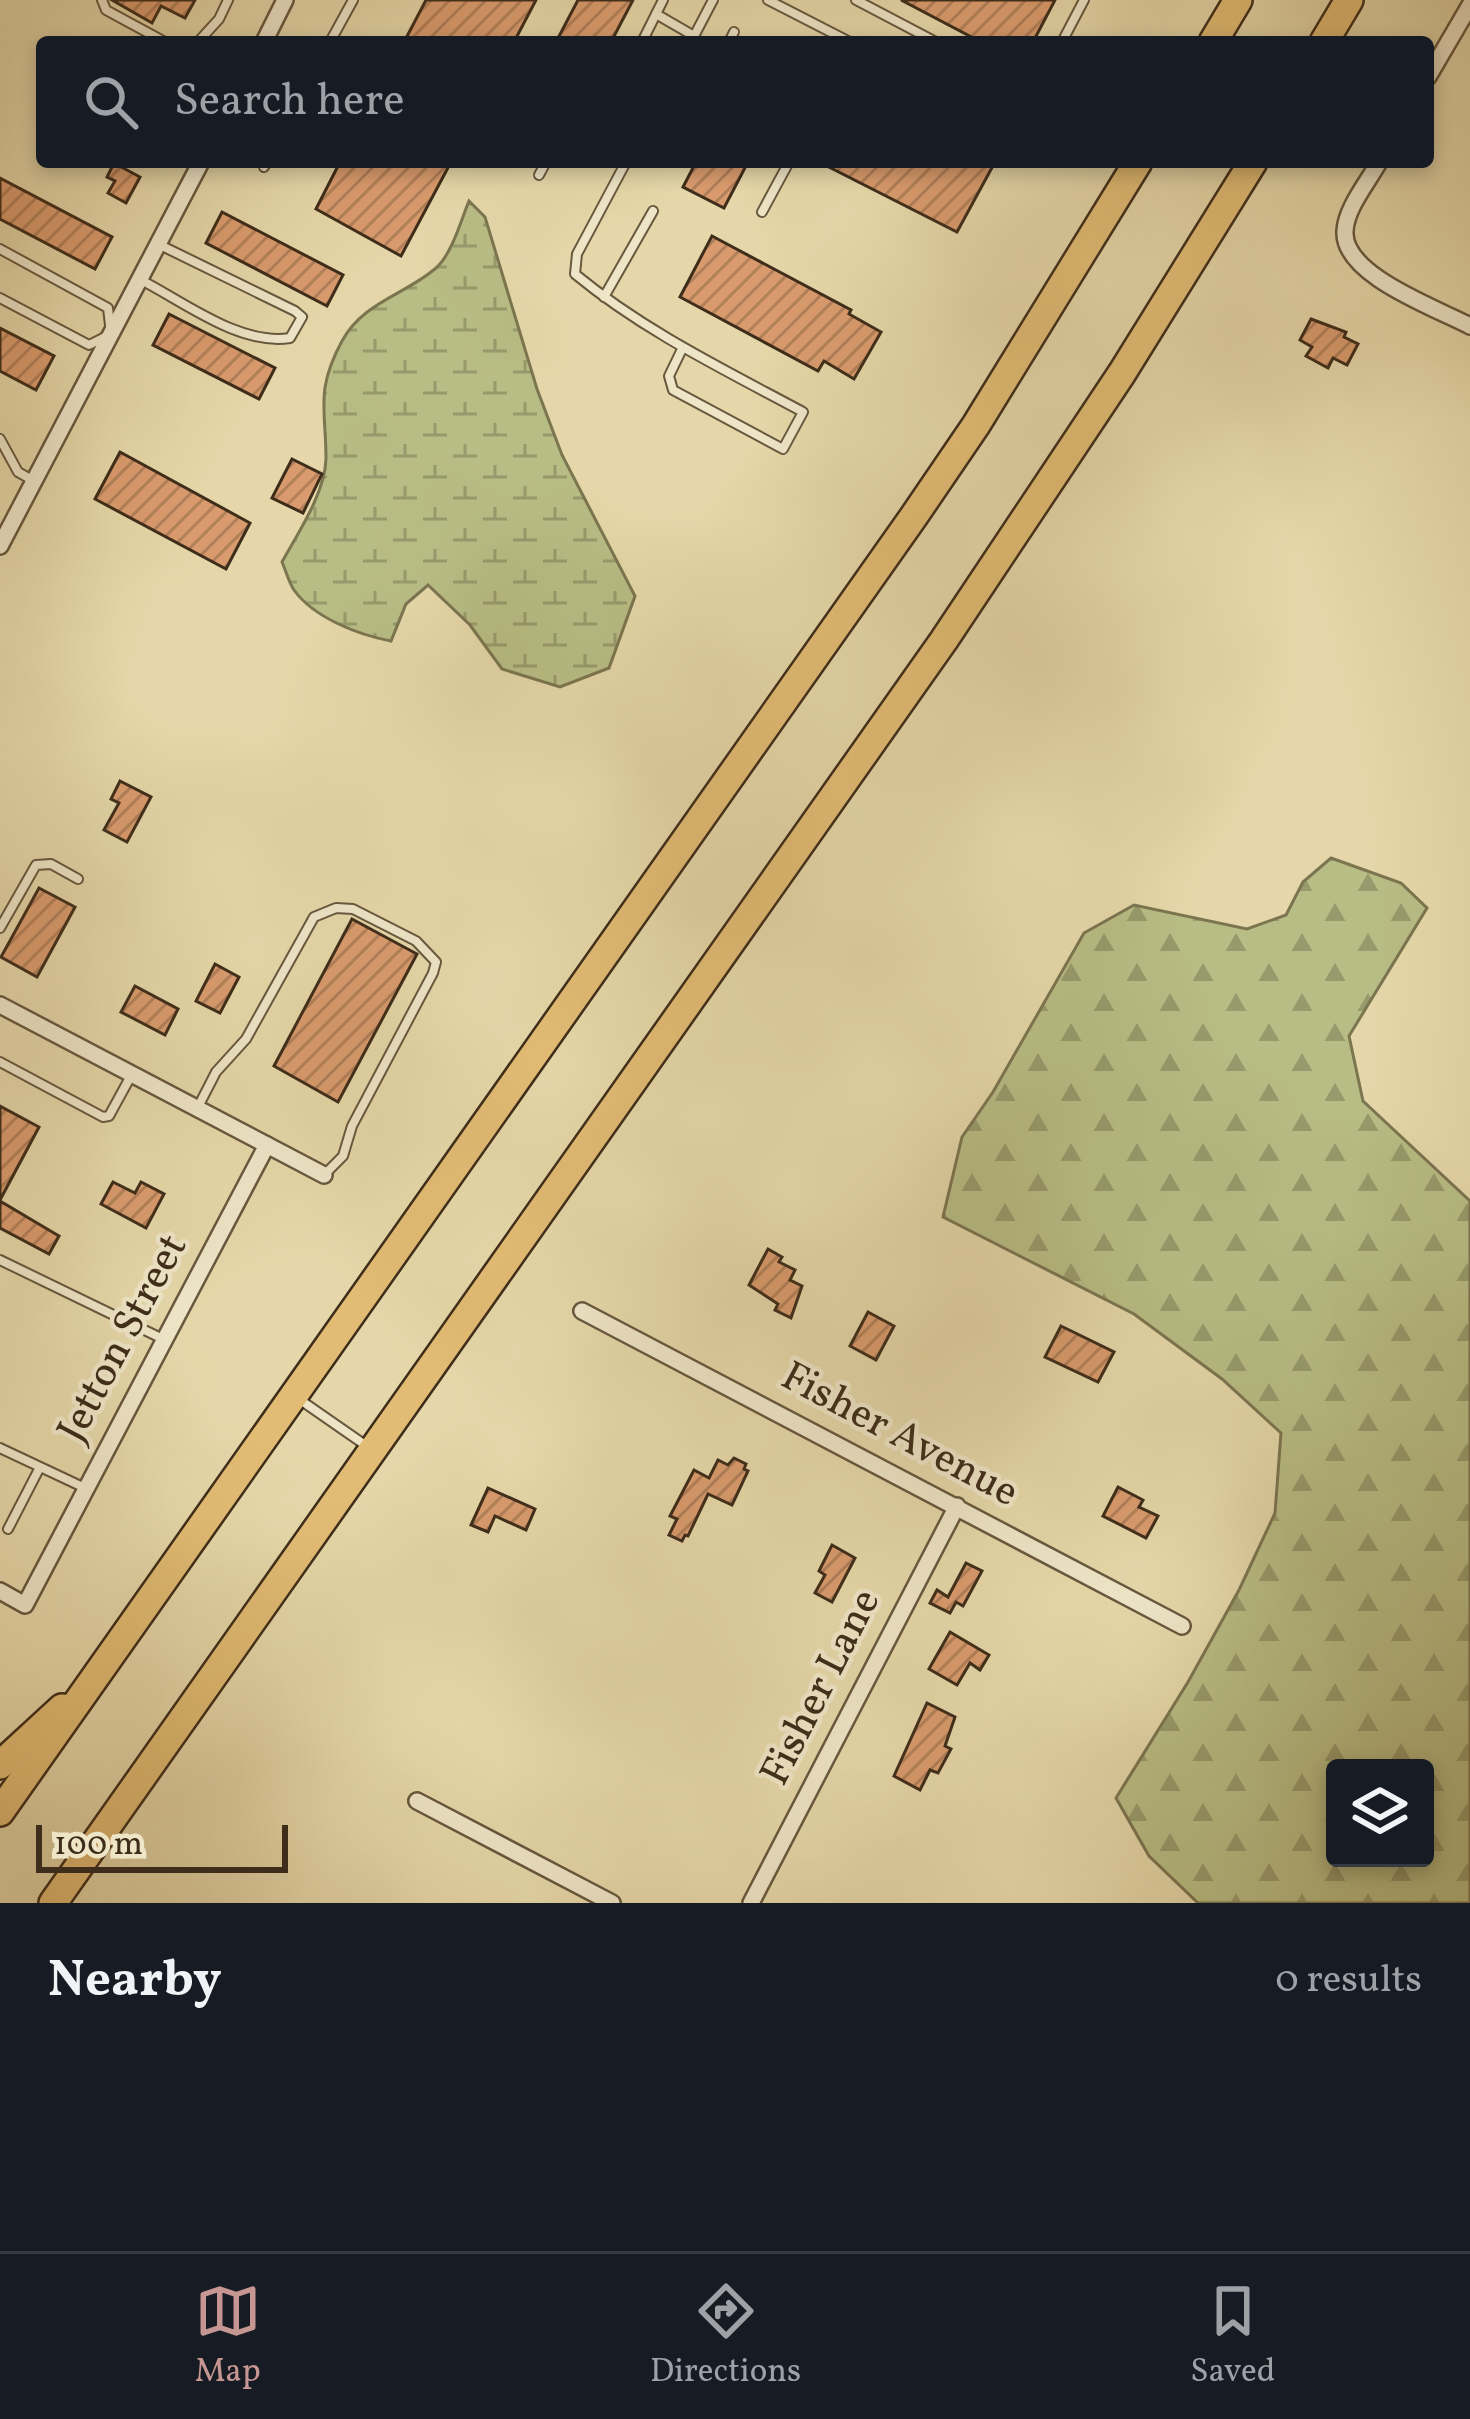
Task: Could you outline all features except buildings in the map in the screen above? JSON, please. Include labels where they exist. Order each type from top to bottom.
[{"type":"highway","points":[[1217,36],[1238,0]]},
{"type":"highway","points":[[1328,36],[1349,0]]},
{"type":"highway","points":[[0,1812],[914,516],[976,425],[1134,168]]},
{"type":"highway","points":[[53,1903],[970,602],[1110,392],[1249,168]]},
{"type":"highway","points":[[0,1765],[29,1734],[88,1687]]},
{"type":"street","points":[[267,36],[286,0]]},
{"type":"street","points":[[1434,67],[1470,4]]},
{"type":"street","points":[[0,546],[198,168]]},
{"type":"street","points":[[1376,168],[1348,216],[1347,248],[1375,276],[1470,326]]},
{"type":"street","points":[[0,1005],[324,1175]]},
{"type":"street","name":"Jetton Street","points":[[0,1591],[25,1605],[267,1145]]},
{"type":"street","name":"Fisher Avenue","points":[[582,1311],[1182,1625]]},
{"type":"street","name":"Fisher Lane","points":[[751,1903],[957,1507]]},
{"type":"street","points":[[417,1801],[612,1903]]},
{"type":"lane","points":[[102,0],[106,10],[154,36]]},
{"type":"lane","points":[[204,36],[228,0]]},
{"type":"lane","points":[[333,36],[352,0]]},
{"type":"lane","points":[[645,36],[663,0]]},
{"type":"lane","points":[[694,36],[713,0]]},
{"type":"lane","points":[[768,0],[838,36]]},
{"type":"lane","points":[[856,0],[925,36]]},
{"type":"lane","points":[[1065,36],[1084,0]]},
{"type":"lane","points":[[656,14],[688,36]]},
{"type":"lane","points":[[539,175],[543,168]]},
{"type":"lane","points":[[623,168],[578,254],[575,274],[657,333],[683,347],[802,412],[783,449],[673,390],[669,376],[683,347]]},
{"type":"lane","points":[[762,212],[786,168]]},
{"type":"lane","points":[[604,297],[652,211]]},
{"type":"lane","points":[[140,280],[260,338],[290,338],[298,328],[302,317],[295,311],[158,244]]},
{"type":"lane","points":[[0,249],[108,308],[111,334],[89,345],[0,298]]},
{"type":"lane","points":[[0,439],[18,472],[34,481]]},
{"type":"lane","points":[[0,928],[36,865],[50,864],[79,879]]},
{"type":"lane","points":[[197,1108],[216,1072],[246,1039],[314,917],[336,908],[353,909],[416,941],[436,962],[352,1126],[343,1156],[324,1175]]},
{"type":"lane","points":[[0,1062],[103,1117],[109,1116],[132,1074]]},
{"type":"lane","points":[[0,1260],[164,1340]]},
{"type":"lane","points":[[295,1396],[372,1450]]},
{"type":"lane","points":[[0,1448],[86,1489]]},
{"type":"lane","points":[[8,1529],[39,1469]]},
{"type":"green space","points":[[469,201],[485,217],[562,455],[635,596],[609,668],[560,687],[502,669],[470,625],[428,585],[406,604],[391,641],[352,630],[313,609],[294,590],[282,562],[321,485],[326,459],[325,387],[342,341],[361,317],[442,262]]},
{"type":"green space","points":[[1331,858],[1401,883],[1427,908],[1349,1036],[1363,1101],[1470,1201],[1470,1903],[1198,1903],[1149,1856],[1116,1798],[1188,1682],[1275,1513],[1281,1433],[1222,1379],[1134,1314],[943,1217],[962,1137],[1084,933],[1134,905],[1247,929],[1286,915],[1303,882]]}]
